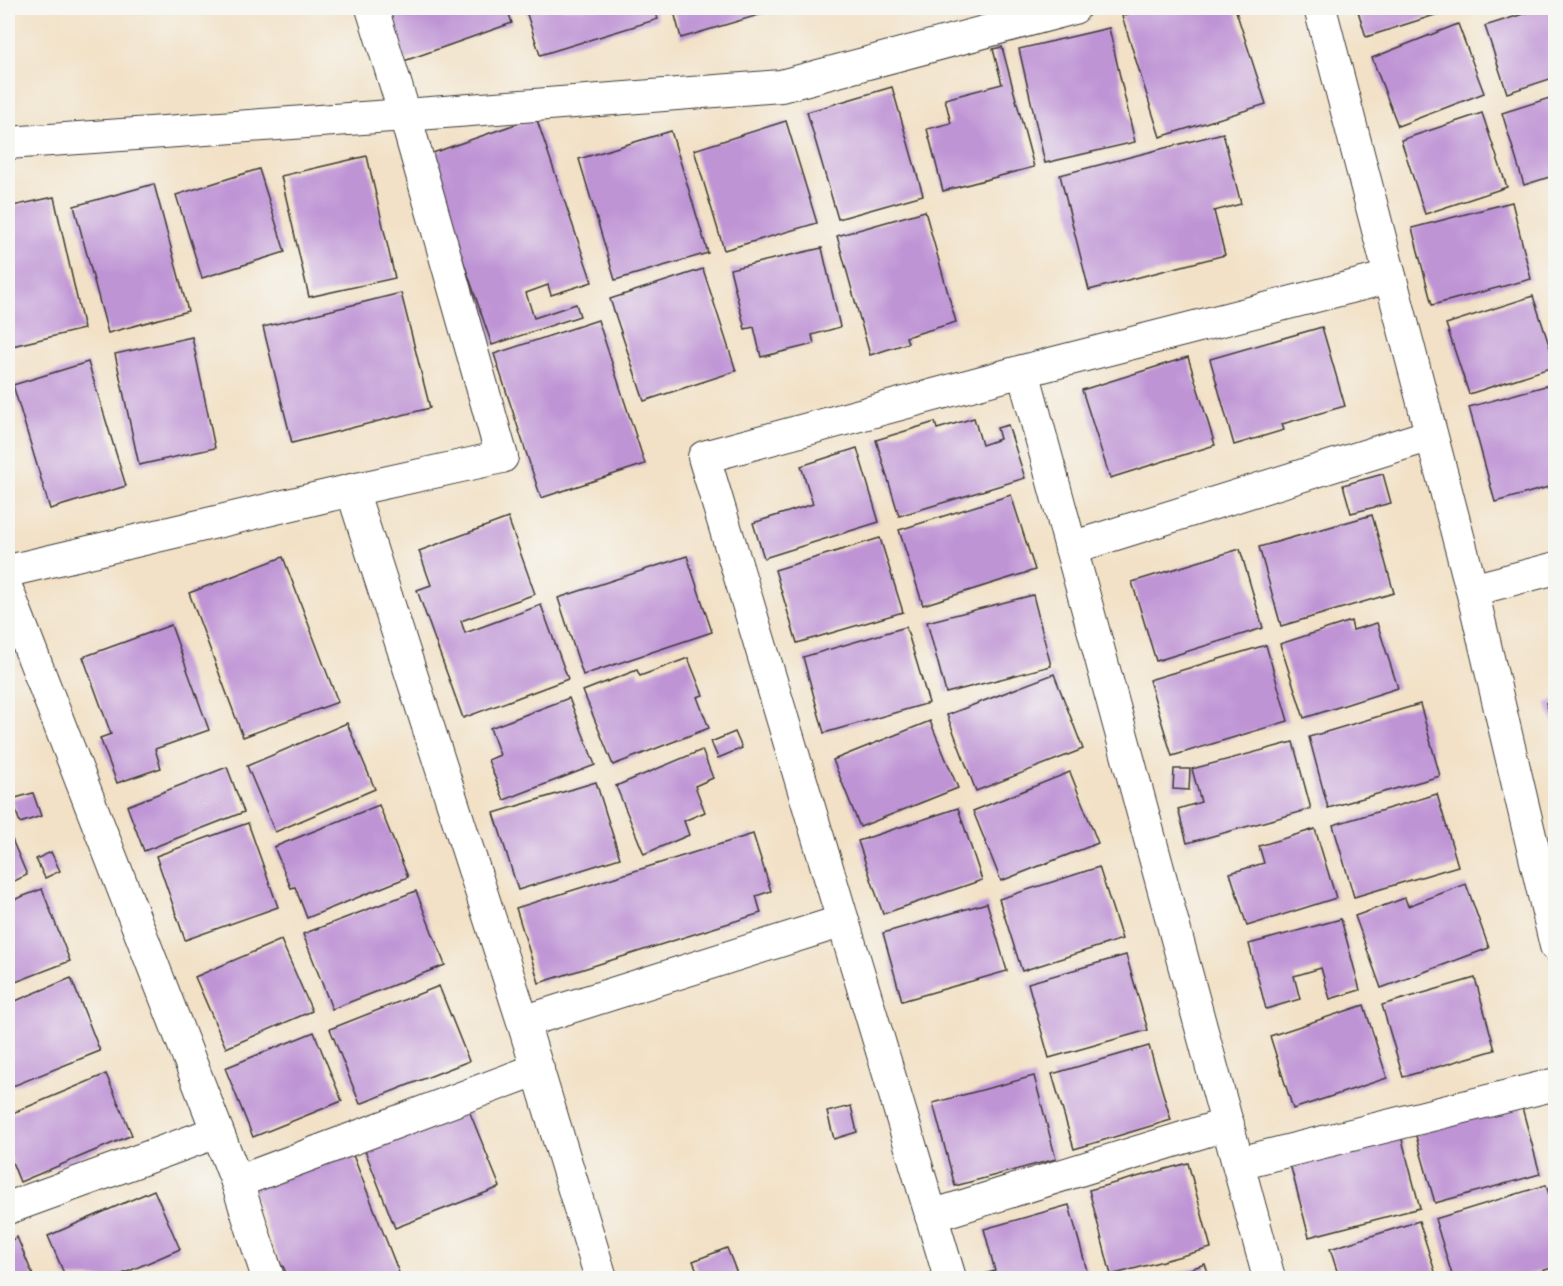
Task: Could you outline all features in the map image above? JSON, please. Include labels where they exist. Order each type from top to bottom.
[{"type":"street","points":[[8,571],[502,457],[405,115],[372,8]]},
{"type":"street","points":[[8,143],[781,86],[1074,8]]},
{"type":"street","points":[[1320,8],[1472,591],[1556,946]]},
{"type":"street","points":[[950,1278],[704,457],[1023,371],[1390,277]]},
{"type":"street","points":[[1023,371],[1269,1278]]},
{"type":"street","points":[[1071,548],[1431,435]]},
{"type":"street","points":[[352,490],[538,1069],[602,1278]]},
{"type":"street","points":[[1472,591],[1556,568]]},
{"type":"street","points":[[8,592],[237,1182],[268,1278]]},
{"type":"street","points":[[523,1023],[843,921]]},
{"type":"street","points":[[237,1182],[538,1069]]},
{"type":"street","points":[[1239,1162],[1556,1084]]},
{"type":"street","points":[[932,1216],[1228,1124]]},
{"type":"street","points":[[8,1208],[217,1132]]},
{"type":"building","points":[[385,8],[507,8],[512,23],[404,61]]},
{"type":"building","points":[[525,8],[654,8],[658,19],[540,55]]},
{"type":"building","points":[[673,8],[782,8],[681,38]]},
{"type":"building","points":[[1148,8],[1235,8],[1266,104],[1160,137],[1122,16]]},
{"type":"building","points":[[1357,8],[1457,8],[1366,37]]},
{"type":"building","points":[[1542,8],[1556,8],[1556,77],[1507,93],[1485,26]]},
{"type":"building","points":[[1458,24],[1484,93],[1398,126],[1372,58]]},
{"type":"building","points":[[1109,28],[1135,142],[1045,163],[1019,49]]},
{"type":"building","points":[[1002,47],[1034,167],[943,191],[927,129],[951,123],[945,99],[1002,84],[993,49]]},
{"type":"building","points":[[892,87],[923,195],[838,219],[807,112]]},
{"type":"building","points":[[1556,96],[1556,175],[1524,185],[1502,113]]},
{"type":"building","points":[[1482,113],[1507,187],[1425,214],[1401,140]]},
{"type":"building","points":[[536,117],[592,282],[551,295],[548,285],[526,293],[534,318],[576,304],[580,316],[492,345],[427,155]]},
{"type":"building","points":[[786,121],[817,223],[724,250],[694,150]]},
{"type":"building","points":[[671,131],[708,253],[615,280],[579,159]]},
{"type":"building","points":[[1223,133],[1241,204],[1214,211],[1225,255],[1089,290],[1060,175]]},
{"type":"building","points":[[367,156],[395,278],[309,297],[281,176]]},
{"type":"building","points":[[259,169],[285,252],[202,278],[176,195]]},
{"type":"building","points":[[154,184],[188,311],[108,333],[74,206]]},
{"type":"building","points":[[54,197],[84,329],[12,346],[8,328],[8,207]]},
{"type":"building","points":[[1512,202],[1531,279],[1432,305],[1412,228]]},
{"type":"building","points":[[925,211],[956,322],[906,337],[908,343],[870,355],[837,236]]},
{"type":"building","points":[[822,248],[840,327],[812,335],[814,344],[761,357],[754,327],[745,329],[730,269]]},
{"type":"building","points":[[703,269],[736,371],[644,401],[610,299]]},
{"type":"building","points":[[401,293],[430,408],[292,443],[263,327]]},
{"type":"building","points":[[1533,296],[1556,366],[1469,394],[1446,324]]},
{"type":"building","points":[[598,320],[645,464],[541,498],[494,354]]},
{"type":"building","points":[[1322,327],[1345,406],[1282,424],[1284,430],[1234,445],[1210,359]]},
{"type":"building","points":[[192,337],[215,448],[139,465],[115,354]]},
{"type":"building","points":[[1188,357],[1215,445],[1110,478],[1082,390]]},
{"type":"building","points":[[88,362],[126,486],[50,509],[13,385]]},
{"type":"building","points":[[1556,383],[1556,485],[1495,502],[1469,407]]},
{"type":"building","points":[[974,418],[982,445],[1000,439],[997,428],[1008,425],[1025,478],[899,516],[876,440],[935,422],[937,429]]},
{"type":"building","points":[[857,448],[879,522],[764,558],[753,523],[813,504],[801,466]]},
{"type":"building","points":[[1383,474],[1391,503],[1351,513],[1343,485]]},
{"type":"building","points":[[1011,495],[1035,570],[923,605],[899,530]]},
{"type":"building","points":[[1372,515],[1394,593],[1281,626],[1259,547]]},
{"type":"building","points":[[508,518],[535,594],[461,621],[465,633],[541,605],[568,679],[463,718],[417,590],[431,585],[419,551]]},
{"type":"building","points":[[880,538],[903,612],[797,643],[775,570]]},
{"type":"building","points":[[1240,549],[1263,628],[1156,661],[1132,582]]},
{"type":"building","points":[[687,556],[712,632],[583,675],[558,598]]},
{"type":"building","points":[[283,557],[338,702],[243,737],[189,593]]},
{"type":"building","points":[[1033,595],[1051,666],[946,693],[927,622]]},
{"type":"building","points":[[1351,621],[1353,630],[1377,623],[1398,688],[1304,718],[1280,644]]},
{"type":"building","points":[[171,625],[209,730],[155,749],[161,768],[117,783],[100,738],[111,734],[83,657]]},
{"type":"building","points":[[906,627],[929,703],[824,733],[803,657]]},
{"type":"building","points":[[1266,645],[1288,721],[1172,756],[1149,680]]},
{"type":"building","points":[[688,658],[703,695],[697,697],[709,728],[613,765],[583,691],[637,670],[640,676]]},
{"type":"building","points":[[1054,674],[1083,749],[976,791],[947,715]]},
{"type":"building","points":[[569,698],[595,765],[504,800],[488,760],[500,755],[490,728]]},
{"type":"building","points":[[1556,699],[1556,728],[1555,728],[1546,703]]},
{"type":"building","points":[[1420,704],[1440,776],[1328,808],[1309,737]]},
{"type":"building","points":[[930,721],[958,788],[860,827],[833,760]]},
{"type":"building","points":[[347,723],[375,789],[275,832],[247,766]]},
{"type":"building","points":[[735,732],[742,748],[718,758],[711,742]]},
{"type":"building","points":[[1293,742],[1311,809],[1187,843],[1178,809],[1201,802],[1192,769]]},
{"type":"building","points":[[702,750],[713,778],[695,786],[705,812],[684,821],[689,835],[644,854],[616,786]]},
{"type":"building","points":[[227,767],[244,812],[144,851],[127,806]]},
{"type":"building","points":[[1174,769],[1190,769],[1189,790],[1173,789]]},
{"type":"building","points":[[1070,772],[1098,843],[1001,881],[973,811]]},
{"type":"building","points":[[596,782],[620,858],[518,890],[494,813]]},
{"type":"building","points":[[33,793],[41,816],[20,823],[12,799]]},
{"type":"building","points":[[1437,794],[1458,866],[1354,897],[1333,825]]},
{"type":"building","points":[[379,805],[408,877],[307,918],[295,887],[291,888],[274,847]]},
{"type":"building","points":[[958,808],[982,880],[883,914],[858,841]]},
{"type":"building","points":[[248,823],[278,907],[185,940],[156,856]]},
{"type":"building","points":[[1315,829],[1336,898],[1247,926],[1230,873],[1264,863],[1259,846]]},
{"type":"building","points":[[8,830],[27,875],[8,884]]},
{"type":"building","points":[[753,834],[771,891],[756,896],[761,913],[539,983],[516,908]]},
{"type":"building","points":[[51,852],[60,871],[45,878],[36,859]]},
{"type":"building","points":[[1099,867],[1122,939],[1022,971],[999,899]]},
{"type":"building","points":[[1466,884],[1489,948],[1381,988],[1355,916],[1405,898],[1408,906]]},
{"type":"building","points":[[42,889],[70,961],[8,985],[8,902]]},
{"type":"building","points":[[416,891],[445,965],[332,1009],[303,934]]},
{"type":"building","points":[[987,903],[1007,971],[902,1001],[883,933]]},
{"type":"building","points":[[1341,919],[1360,990],[1330,999],[1321,968],[1294,976],[1300,999],[1266,1009],[1249,944]]},
{"type":"building","points":[[281,940],[312,1011],[226,1048],[195,977]]},
{"type":"building","points":[[1126,955],[1148,1030],[1049,1058],[1028,983]]},
{"type":"building","points":[[71,978],[100,1051],[8,1088],[8,1004]]},
{"type":"building","points":[[1475,978],[1495,1050],[1403,1077],[1382,1005]]},
{"type":"building","points":[[439,986],[469,1061],[360,1104],[330,1029]]},
{"type":"building","points":[[1364,1005],[1387,1078],[1293,1109],[1270,1036]]},
{"type":"building","points":[[314,1032],[342,1101],[253,1137],[225,1068]]},
{"type":"building","points":[[1149,1046],[1171,1120],[1074,1149],[1052,1074]]},
{"type":"building","points":[[106,1074],[132,1135],[20,1182],[8,1152],[8,1115]]},
{"type":"building","points":[[1034,1076],[1056,1159],[955,1186],[933,1103]]},
{"type":"building","points":[[1520,1100],[1540,1174],[1435,1203],[1414,1129]]},
{"type":"building","points":[[851,1106],[857,1132],[834,1139],[827,1112]]},
{"type":"building","points":[[468,1108],[500,1187],[395,1228],[364,1148]]},
{"type":"building","points":[[1400,1132],[1420,1208],[1309,1237],[1289,1160]]},
{"type":"building","points":[[351,1150],[401,1278],[288,1278],[251,1188]]},
{"type":"building","points":[[1188,1163],[1211,1248],[1111,1275],[1089,1190]]},
{"type":"building","points":[[1546,1185],[1556,1216],[1556,1267],[1516,1278],[1453,1278],[1435,1219]]},
{"type":"building","points":[[154,1190],[180,1249],[113,1278],[66,1278],[48,1236]]},
{"type":"building","points":[[1069,1205],[1089,1278],[989,1278],[987,1273],[995,1271],[984,1229]]},
{"type":"building","points":[[1419,1221],[1437,1278],[1351,1278],[1349,1274],[1339,1277],[1330,1249]]},
{"type":"building","points":[[17,1237],[34,1278],[8,1278],[8,1242]]},
{"type":"building","points":[[727,1248],[738,1276],[700,1278],[693,1261]]},
{"type":"building","points":[[1205,1264],[1210,1278],[1163,1278]]}]
